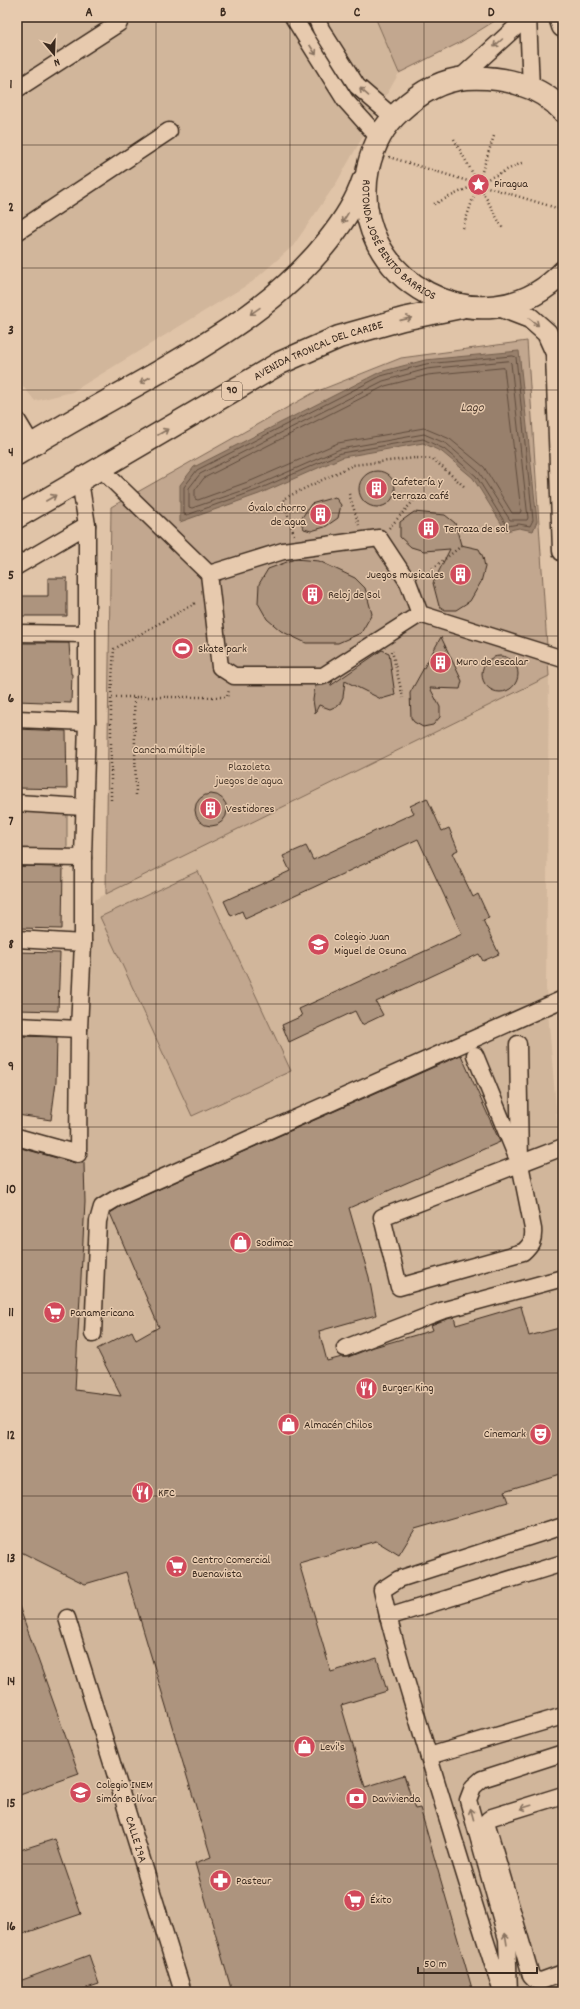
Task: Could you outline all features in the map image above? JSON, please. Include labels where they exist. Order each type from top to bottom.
[{"type":"highway","points":[[560,17],[563,26]]},
{"type":"highway","name":"ROTONDA JOSÉ BENITO BARRIOS","points":[[563,111],[545,92],[508,80],[484,77],[459,79],[428,90],[412,100],[393,117],[377,150],[366,182],[366,206],[372,231],[382,253],[398,273],[417,289],[440,300],[464,306],[499,306],[539,292],[563,272]]},
{"type":"highway","points":[[24,449],[218,338],[268,302],[309,265],[342,222],[359,194],[377,150]]},
{"type":"highway","name":"AVENIDA TRONCAL DEL CARIBE","points":[[17,517],[280,363],[339,337],[464,306]]},
{"type":"main road","points":[[499,306],[530,318],[547,333],[556,353],[563,550]]},
{"type":"street","points":[[293,17],[344,100],[377,150]]},
{"type":"street","points":[[316,17],[321,29],[357,86],[393,117]]},
{"type":"street","points":[[459,79],[528,17],[545,92]]},
{"type":"street","points":[[17,89],[119,23]]},
{"type":"street","points":[[17,232],[169,131]]},
{"type":"street","points":[[17,420],[24,449]]},
{"type":"street","points":[[101,469],[209,574],[220,667],[234,676],[323,676],[420,614]]},
{"type":"street","points":[[17,1137],[78,1154],[79,1029],[83,943],[82,858],[87,722],[86,634],[88,525],[80,481]]},
{"type":"street","points":[[17,566],[88,525]]},
{"type":"street","points":[[209,574],[283,551],[372,539],[409,586],[420,614]]},
{"type":"street","points":[[420,614],[563,659]]},
{"type":"street","points":[[17,633],[86,634]]},
{"type":"street","points":[[17,719],[87,722]]},
{"type":"street","points":[[17,803],[84,807]]},
{"type":"street","points":[[17,857],[82,858]]},
{"type":"street","points":[[17,939],[83,943]]},
{"type":"street","points":[[93,1334],[98,1221],[102,1207],[117,1198],[563,998]]},
{"type":"street","points":[[17,1026],[79,1029]]},
{"type":"street","points":[[518,1044],[520,1164],[534,1237],[530,1246],[523,1252],[399,1288],[382,1217],[520,1164],[563,1147]]},
{"type":"street","points":[[475,1055],[520,1164]]},
{"type":"street","points":[[345,1348],[441,1311],[563,1278]]},
{"type":"street","points":[[502,1992],[470,1896],[428,1756],[388,1617],[382,1590],[399,1579],[563,1526]]},
{"type":"street","points":[[388,1617],[563,1563]]},
{"type":"street","name":"CALLE 29A","points":[[68,1618],[183,1992]]},
{"type":"street","points":[[428,1756],[563,1716]]},
{"type":"street","points":[[509,1992],[507,1939],[468,1800],[473,1787],[482,1779],[563,1753]]},
{"type":"street","points":[[563,1795],[492,1817],[488,1820],[487,1825],[531,1976],[535,1980],[541,1980],[563,1974]]},
{"type":"path","points":[[463,228],[494,136]]},
{"type":"path","points":[[454,139],[503,229]]},
{"type":"path","points":[[377,150],[478,184],[563,210]]},
{"type":"path","points":[[434,204],[524,162]]},
{"type":"path","points":[[298,549],[283,499],[353,465],[415,458],[433,459],[466,488]]},
{"type":"path","points":[[349,494],[372,539],[416,498]]},
{"type":"path","points":[[409,586],[464,544]]},
{"type":"path","points":[[111,800],[111,697],[114,649],[212,593]]},
{"type":"path","points":[[388,635],[404,698]]},
{"type":"path","points":[[111,697],[226,697],[234,676]]},
{"type":"path","points":[[134,698],[136,795]]},
{"type":"shaded area","points":[[17,17],[375,17],[399,73],[337,182],[293,246],[252,282],[72,392],[35,401],[17,379]]},
{"type":"shaded area","points":[[549,676],[546,988],[563,1192],[563,1992],[17,1992],[17,1144],[84,1163],[94,900]]},
{"type":"green space","points":[[375,17],[501,17],[461,42],[399,73]]},
{"type":"green space","points":[[527,341],[549,676],[106,894],[111,507],[313,393],[401,358]]},
{"type":"green space","points":[[17,809],[67,809],[67,849],[17,850]]},
{"type":"green space","points":[[198,871],[291,1071],[192,1116],[100,917]]},
{"type":"water","name":"Lago","points":[[519,351],[537,521],[533,531],[519,528],[506,531],[473,478],[442,452],[423,443],[343,457],[259,494],[180,522],[180,485],[194,467],[380,372],[425,360]]},
{"type":"building","name":"Cafetería y terraza café","points":[[380,471],[390,476],[394,482],[394,496],[390,502],[384,506],[374,507],[364,502],[360,496],[359,486],[364,476],[370,472]]},
{"type":"building","name":"Óvalo chorro de agua","points":[[335,497],[341,505],[338,518],[325,527],[311,531],[304,529],[301,519],[311,504]]},
{"type":"building","points":[[414,512],[445,515],[455,523],[461,545],[479,549],[483,557],[485,567],[481,582],[470,601],[456,610],[445,610],[439,606],[433,583],[450,549],[424,551],[411,547],[400,537],[400,522]]},
{"type":"building","name":"Reloj de Sol","points":[[295,559],[319,561],[355,578],[365,588],[372,614],[361,633],[338,643],[306,643],[281,631],[267,619],[258,603],[259,584],[268,569]]},
{"type":"building","points":[[48,578],[67,578],[67,616],[17,616],[17,596],[48,596]]},
{"type":"building","points":[[441,637],[462,681],[460,689],[430,688],[440,707],[440,717],[433,725],[423,727],[414,722],[411,718],[410,693]]},
{"type":"building","points":[[17,643],[69,643],[72,674],[71,703],[17,701]]},
{"type":"building","points":[[382,650],[389,653],[395,695],[381,699],[345,681],[343,697],[339,705],[330,709],[319,705],[315,713],[313,700],[315,686],[333,681],[330,686]]},
{"type":"building","points":[[504,656],[513,661],[517,667],[517,681],[513,687],[504,692],[496,692],[487,687],[483,681],[482,670],[487,661],[493,657]]},
{"type":"building","points":[[17,729],[66,731],[67,789],[17,788]]},
{"type":"building","name":"Vestidores","points":[[208,794],[214,794],[223,798],[227,810],[223,822],[214,826],[208,826],[199,822],[195,813],[195,807],[199,798]]},
{"type":"building","points":[[427,798],[442,831],[449,828],[458,850],[452,853],[473,897],[478,894],[489,918],[483,920],[499,954],[483,961],[479,954],[376,1002],[383,1015],[362,1025],[355,1011],[289,1042],[282,1025],[302,1016],[299,1009],[462,934],[418,839],[245,919],[242,911],[231,916],[224,901],[290,871],[283,856],[306,846],[313,860],[414,813],[410,806]]},
{"type":"building","points":[[17,866],[63,867],[62,929],[17,928]]},
{"type":"building","points":[[17,952],[60,953],[58,1011],[17,1010]]},
{"type":"building","points":[[17,1036],[57,1037],[56,1082],[51,1120],[17,1115]]},
{"type":"building","name":"Centro Comercial Buenavista","points":[[461,1055],[500,1142],[349,1208],[369,1277],[376,1315],[319,1331],[327,1361],[348,1357],[374,1347],[433,1330],[431,1325],[454,1317],[456,1325],[521,1306],[529,1336],[563,1327],[563,1473],[504,1491],[508,1502],[415,1529],[399,1555],[376,1541],[299,1563],[331,1672],[377,1658],[387,1691],[341,1705],[365,1787],[404,1775],[415,1809],[420,1808],[473,1992],[232,1992],[195,1863],[211,1857],[126,1572],[85,1584],[17,1550],[17,1147],[75,1163],[84,1163],[85,1202],[75,1390],[121,1396],[97,1349],[132,1331],[136,1340],[159,1327],[110,1213],[121,1206]]},
{"type":"building","points":[[19,1606],[79,1774],[17,1796],[17,1607]]},
{"type":"building","points":[[55,1839],[81,1914],[17,1936],[17,1851]]},
{"type":"building","points":[[89,1955],[99,1984],[75,1992],[17,1992],[17,1982]]},
{"type":"place","name":"Piragua","points":[[478,184]]},
{"type":"place","name":"Cafetería y terraza café","points":[[377,489]]},
{"type":"place","name":"Óvalo chorro de agua","points":[[321,515]]},
{"type":"place","name":"Terraza de sol","points":[[428,529]]},
{"type":"place","name":"Juegos musicales","points":[[460,575]]},
{"type":"place","name":"Reloj de Sol","points":[[313,595]]},
{"type":"place","name":"Skate park","points":[[183,649]]},
{"type":"place","name":"Muro de escalar","points":[[440,662]]},
{"type":"place","name":"Vestidores","points":[[211,809]]},
{"type":"place","name":"Colegio Juan Miguel de Osuna","points":[[319,944]]},
{"type":"place","name":"Sodimac","points":[[241,1243]]},
{"type":"place","name":"Panamericana","points":[[54,1313]]},
{"type":"place","name":"Burger King","points":[[367,1388]]},
{"type":"place","name":"Almacén Chilos","points":[[289,1425]]},
{"type":"place","name":"Cinemark","points":[[541,1434]]},
{"type":"place","name":"KFC","points":[[143,1493]]},
{"type":"place","name":"Centro Comercial Buenavista","points":[[176,1567]]},
{"type":"place","name":"Levi's","points":[[304,1747]]},
{"type":"place","name":"Colegio INEM Simón Bolívar","points":[[81,1792]]},
{"type":"place","name":"Davivienda","points":[[357,1799]]},
{"type":"place","name":"Pasteur","points":[[221,1881]]},
{"type":"place","name":"Éxito","points":[[355,1900]]},
{"type":"park label","name":"Cancha múltiple","points":[[169,750]]},
{"type":"park label","name":"Plazoleta juegos de agua","points":[[249,774]]}]
